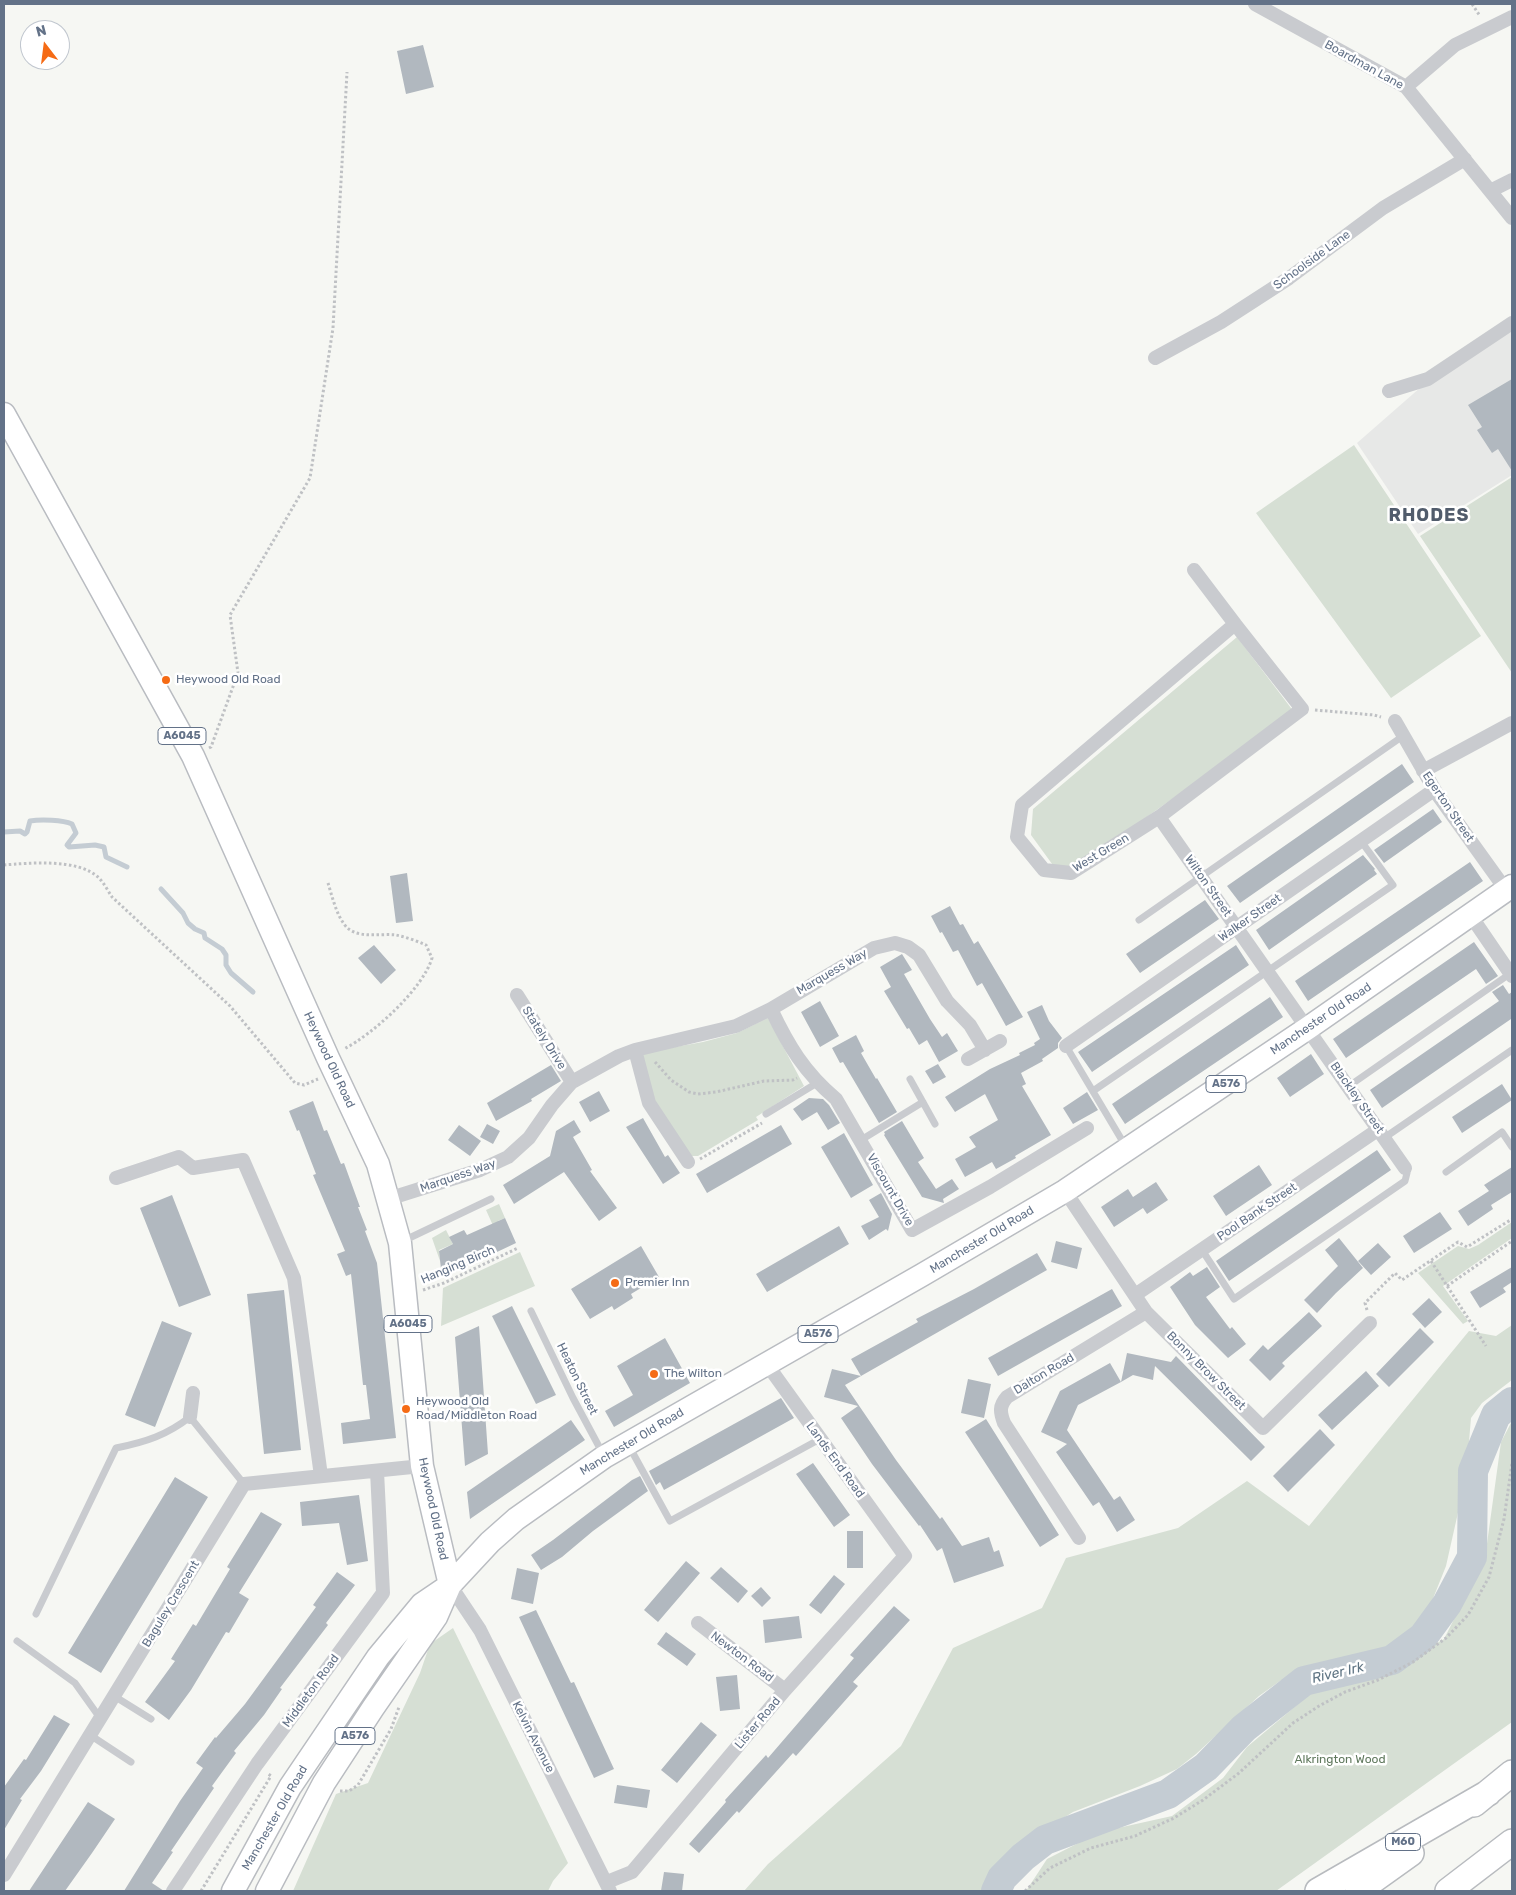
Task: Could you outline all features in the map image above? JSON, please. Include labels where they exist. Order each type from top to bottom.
[{"type":"highway","name":"M60","points":[[1358,1891],[1384,1873],[1512,1773]]},
{"type":"highway","name":"M60","points":[[1318,1891],[1488,1793]]},
{"type":"highway","points":[[1448,1891],[1512,1842]]},
{"type":"main road","name":"Heywood Old Road","points":[[4,414],[192,756],[378,1164],[400,1243],[422,1466],[450,1585]]},
{"type":"main road","name":"Manchester Old Road","points":[[232,1891],[290,1787],[378,1657],[422,1604],[450,1585],[504,1530],[552,1492],[627,1443],[1065,1191],[1308,1028],[1509,888]]},
{"type":"main road","name":"Manchester Old Road","points":[[267,1891],[324,1783],[436,1617],[450,1585]]},
{"type":"main road","points":[[272,1891],[282,1861]]},
{"type":"street","name":"Boardman Lane","points":[[1255,4],[1406,86],[1492,190],[1512,218]]},
{"type":"street","points":[[1406,86],[1455,46],[1512,17]]},
{"type":"street","name":"Schoolside Lane","points":[[1155,358],[1221,322],[1289,278],[1383,208],[1466,159]]},
{"type":"street","points":[[1492,190],[1512,180]]},
{"type":"street","points":[[1389,391],[1428,379],[1512,323]]},
{"type":"street","points":[[1194,570],[1302,709]]},
{"type":"street","name":"West Green","points":[[1235,624],[1022,805],[1017,837],[1044,870],[1071,873],[1159,817],[1302,709]]},
{"type":"street","name":"Egerton Street","points":[[1395,721],[1434,790],[1509,888]]},
{"type":"street","points":[[1423,770],[1512,723]]},
{"type":"street","name":"Walker Street","points":[[1066,1046],[1434,790]]},
{"type":"street","name":"Wilton Street","points":[[1159,817],[1308,1028]]},
{"type":"street","points":[[1471,916],[1510,968]]},
{"type":"street","name":"Marquess Way","points":[[388,1199],[480,1170],[508,1157],[529,1138],[552,1105],[572,1082],[619,1056],[635,1050],[727,1029],[750,1020],[874,948],[895,943],[908,947],[919,955],[946,1001],[970,1025],[985,1050]]},
{"type":"street","name":"Stately Drive","points":[[517,995],[572,1082]]},
{"type":"street","name":"Viscount Drive","points":[[770,1009],[780,1029],[807,1071],[817,1083],[836,1099],[912,1230],[990,1187],[1087,1128]]},
{"type":"street","name":"Blackley Street","points":[[1308,1028],[1405,1168]]},
{"type":"street","points":[[968,1059],[1000,1041]]},
{"type":"street","points":[[635,1050],[649,1103],[688,1162]]},
{"type":"street","name":"Pool Bank Street","points":[[1136,1295],[1382,1133]]},
{"type":"street","points":[[116,1178],[179,1157],[193,1168],[243,1160],[294,1278],[322,1476]]},
{"type":"street","name":"Bonny Brow Street","points":[[1065,1191],[1146,1312],[1263,1428],[1370,1323]]},
{"type":"street","name":"Dalton Road","points":[[1079,1538],[1004,1423],[1000,1412],[1002,1403],[1007,1397],[1146,1312]]},
{"type":"street","name":"Lands End Road","points":[[766,1364],[905,1556]]},
{"type":"street","points":[[190,1417],[193,1393]]},
{"type":"street","points":[[244,1484],[422,1466]]},
{"type":"street","name":"Middleton Road","points":[[173,1891],[255,1767],[383,1592],[376,1471]]},
{"type":"street","name":"Baguley Crescent","points":[[4,1875],[244,1484]]},
{"type":"street","name":"Lister Road","points":[[609,1887],[632,1872],[786,1690],[905,1556]]},
{"type":"street","name":"Kelvin Avenue","points":[[450,1585],[480,1630],[609,1887]]},
{"type":"street","name":"Newton Road","points":[[698,1623],[786,1690]]},
{"type":"lane","points":[[1139,920],[1403,736]]},
{"type":"lane","points":[[1093,1091],[1392,885],[1361,841]]},
{"type":"lane","points":[[1349,1086],[1510,968]]},
{"type":"lane","points":[[1066,1046],[1127,1150]]},
{"type":"lane","points":[[1382,1133],[1512,1050]]},
{"type":"lane","points":[[910,1079],[935,1124]]},
{"type":"lane","points":[[766,1114],[817,1083]]},
{"type":"lane","points":[[861,1140],[923,1102]]},
{"type":"lane","points":[[1446,1172],[1502,1132],[1512,1147]]},
{"type":"lane","points":[[1202,1250],[1234,1299],[1405,1181],[1407,1173],[1405,1168]]},
{"type":"lane","points":[[400,1243],[491,1200]]},
{"type":"lane","name":"Heaton Street","points":[[531,1311],[604,1457]]},
{"type":"lane","points":[[36,1614],[116,1448],[143,1443],[174,1429],[190,1417],[244,1484]]},
{"type":"lane","points":[[627,1443],[670,1521],[820,1439]]},
{"type":"lane","points":[[17,1641],[75,1683],[100,1719]]},
{"type":"lane","points":[[114,1696],[151,1719]]},
{"type":"lane","points":[[90,1735],[131,1762]]},
{"type":"path","points":[[1472,4],[1481,18]]},
{"type":"path","points":[[192,756],[212,747],[238,673],[230,615],[310,478],[333,328],[347,72]]},
{"type":"path","points":[[1302,709],[1374,715],[1395,721]]},
{"type":"path","points":[[4,865],[45,862],[69,865],[98,877],[112,898],[230,1006],[295,1083],[304,1084],[380,1024],[419,984],[432,958],[426,945],[415,940],[396,935],[366,935],[348,928],[342,922],[328,883]]},
{"type":"path","points":[[651,1047],[656,1064],[671,1080],[689,1092],[698,1094],[716,1092],[764,1081],[794,1080],[807,1071]]},
{"type":"path","points":[[688,1162],[696,1161],[763,1123],[766,1114]]},
{"type":"path","points":[[1370,1323],[1365,1303],[1395,1273],[1402,1280],[1458,1242],[1467,1247],[1474,1244],[1512,1218]]},
{"type":"path","points":[[1447,1286],[1512,1241]]},
{"type":"path","name":"Hanging Birch","points":[[405,1296],[444,1283],[518,1248]]},
{"type":"path","points":[[1431,1261],[1486,1346]]},
{"type":"path","points":[[1025,1891],[1050,1868],[1091,1848],[1135,1836],[1174,1818],[1203,1800],[1239,1773],[1294,1723],[1318,1706],[1346,1692],[1378,1680],[1413,1662],[1446,1638],[1468,1615],[1489,1577],[1504,1519],[1512,1462]]},
{"type":"path","points":[[339,1792],[349,1791],[358,1785],[391,1729],[400,1704]]},
{"type":"path","points":[[201,1891],[271,1776]]},
{"type":"shaded area","points":[[1512,329],[1512,475],[1418,534],[1357,443],[1421,387]]},
{"type":"green space","points":[[1354,445],[1481,636],[1391,698],[1256,513]]},
{"type":"green space","points":[[1512,477],[1512,673],[1420,536]]},
{"type":"green space","points":[[1237,637],[1294,712],[1078,866],[1055,868],[1031,835],[1033,809]]},
{"type":"green space","points":[[768,1018],[804,1086],[756,1117],[758,1120],[698,1156],[691,1156],[652,1098],[641,1053],[703,1042],[737,1033]]},
{"type":"green space","points":[[499,1204],[505,1218],[498,1221],[501,1228],[495,1230],[486,1210]]},
{"type":"green space","points":[[1512,1222],[1512,1238],[1443,1286],[1468,1321],[1463,1324],[1418,1273],[1458,1246],[1469,1249],[1478,1245]]},
{"type":"green space","points":[[446,1230],[453,1244],[439,1250],[440,1261],[432,1238]]},
{"type":"green space","points":[[520,1252],[535,1286],[441,1326],[443,1288]]},
{"type":"green space","points":[[1512,1325],[1512,1380],[1482,1403],[1471,1418],[1466,1477],[1446,1566],[1422,1626],[1404,1643],[1388,1651],[1362,1659],[1307,1669],[1280,1681],[1259,1696],[1177,1769],[1140,1786],[1073,1812],[1030,1839],[997,1871],[985,1891],[744,1891],[768,1864],[901,1746],[953,1648],[1042,1608],[1066,1558],[1178,1528],[1247,1481],[1309,1526],[1469,1331],[1496,1336]]},
{"type":"green space","name":"Alkrington Wood","points":[[1512,1421],[1512,1722],[1276,1891],[1026,1891],[1047,1859],[1100,1832],[1172,1816],[1223,1778],[1247,1747],[1310,1694],[1387,1672],[1444,1639],[1485,1558],[1501,1442]]},
{"type":"green space","points":[[453,1628],[568,1863],[553,1881],[548,1891],[293,1891],[336,1794],[368,1783],[420,1673],[430,1644]]},
{"type":"building","points":[[423,45],[434,87],[406,94],[397,51]]},
{"type":"building","points":[[1512,379],[1512,471],[1498,449],[1492,453],[1477,430],[1482,427],[1468,405]]},
{"type":"building","points":[[1402,764],[1414,782],[1240,903],[1227,886]]},
{"type":"building","points":[[1433,809],[1442,822],[1384,863],[1374,850]]},
{"type":"building","points":[[1363,855],[1377,874],[1269,950],[1256,930]]},
{"type":"building","points":[[1470,862],[1483,881],[1308,1001],[1295,981]]},
{"type":"building","points":[[407,873],[413,921],[396,923],[390,876]]},
{"type":"building","points":[[1205,900],[1219,919],[1140,973],[1126,954]]},
{"type":"building","points":[[950,906],[960,925],[963,924],[974,944],[978,941],[1023,1017],[1006,1026],[982,983],[977,986],[958,950],[953,952],[942,932],[940,933],[931,916]]},
{"type":"building","points":[[1474,942],[1498,976],[1486,984],[1476,969],[1346,1058],[1333,1039]]},
{"type":"building","points":[[374,945],[396,970],[381,984],[358,958]]},
{"type":"building","points":[[1236,945],[1249,965],[1092,1072],[1078,1052]]},
{"type":"building","points":[[902,954],[912,970],[904,974],[942,1037],[947,1033],[958,1051],[939,1062],[927,1040],[919,1045],[884,991],[891,987],[880,967]]},
{"type":"building","points":[[1503,985],[1509,994],[1512,992],[1512,1021],[1511,1019],[1382,1108],[1370,1090],[1499,1001],[1492,992]]},
{"type":"building","points":[[1270,997],[1283,1017],[1125,1124],[1112,1104]]},
{"type":"building","points":[[820,1001],[839,1036],[820,1047],[801,1012]]},
{"type":"building","points":[[1042,1005],[1049,1021],[1062,1038],[1058,1043],[1058,1048],[1042,1059],[1043,1061],[1021,1073],[1026,1084],[1022,1086],[1051,1135],[996,1169],[992,1162],[965,1177],[955,1159],[976,1147],[969,1137],[998,1120],[985,1094],[955,1112],[945,1097],[990,1069],[1020,1055],[1019,1053],[1035,1045],[1034,1043],[1040,1039],[1027,1012]]},
{"type":"building","points":[[856,1035],[864,1051],[861,1053],[897,1112],[879,1123],[843,1062],[840,1063],[832,1048]]},
{"type":"building","points":[[1311,1054],[1324,1074],[1290,1097],[1277,1078]]},
{"type":"building","points":[[938,1064],[946,1077],[933,1084],[925,1071]]},
{"type":"building","points":[[551,1065],[561,1081],[531,1099],[532,1101],[496,1121],[487,1103]]},
{"type":"building","points":[[1502,1084],[1512,1100],[1462,1133],[1452,1117]]},
{"type":"building","points":[[599,1091],[610,1111],[590,1122],[579,1102]]},
{"type":"building","points":[[1087,1092],[1098,1110],[1073,1124],[1063,1108]]},
{"type":"building","points":[[809,1098],[823,1099],[840,1123],[828,1130],[817,1112],[802,1121],[793,1109]]},
{"type":"building","points":[[313,1101],[324,1131],[327,1130],[341,1164],[344,1163],[377,1263],[396,1438],[343,1444],[341,1423],[370,1419],[366,1385],[363,1385],[351,1274],[346,1276],[337,1254],[345,1251],[313,1175],[316,1174],[299,1130],[297,1131],[289,1111]]},
{"type":"building","points":[[643,1118],[665,1157],[668,1155],[680,1173],[663,1184],[626,1127]]},
{"type":"building","points":[[574,1120],[581,1132],[573,1137],[592,1170],[590,1171],[617,1208],[599,1221],[564,1172],[514,1204],[503,1185],[550,1156],[556,1131]]},
{"type":"building","points":[[902,1121],[924,1158],[918,1162],[936,1189],[952,1179],[959,1189],[943,1199],[944,1203],[922,1197],[884,1135],[884,1132]]},
{"type":"building","points":[[487,1124],[500,1131],[493,1144],[480,1137]]},
{"type":"building","points":[[459,1125],[481,1141],[470,1156],[448,1140]]},
{"type":"building","points":[[781,1125],[792,1144],[707,1193],[696,1174]]},
{"type":"building","points":[[844,1133],[873,1185],[851,1198],[821,1147]]},
{"type":"building","points":[[1377,1150],[1391,1170],[1229,1281],[1216,1261]]},
{"type":"building","points":[[1259,1165],[1272,1185],[1226,1216],[1213,1196]]},
{"type":"building","points":[[1512,1167],[1512,1192],[1491,1205],[1493,1209],[1468,1226],[1458,1211],[1489,1191],[1484,1185]]},
{"type":"building","points":[[1156,1182],[1168,1200],[1147,1214],[1143,1208],[1114,1227],[1101,1207],[1128,1189],[1133,1197]]},
{"type":"building","points":[[881,1193],[892,1214],[888,1231],[886,1229],[869,1240],[861,1226],[879,1217],[869,1200]]},
{"type":"building","points":[[172,1195],[211,1295],[179,1307],[140,1208]]},
{"type":"building","points":[[1440,1212],[1452,1229],[1414,1253],[1403,1236]]},
{"type":"building","points":[[505,1218],[516,1243],[442,1278],[439,1251],[453,1244],[449,1237],[464,1230],[467,1235]]},
{"type":"building","points":[[839,1226],[849,1244],[767,1292],[756,1274]]},
{"type":"building","points":[[1339,1238],[1363,1268],[1317,1313],[1304,1300],[1338,1266],[1325,1250]]},
{"type":"building","points":[[1056,1241],[1082,1248],[1077,1269],[1051,1262]]},
{"type":"building","points":[[1378,1243],[1391,1257],[1371,1275],[1358,1261]]},
{"type":"building","name":"Premier Inn","points":[[641,1246],[659,1277],[631,1294],[633,1298],[614,1310],[612,1306],[590,1319],[571,1289]]},
{"type":"building","points":[[1037,1253],[1047,1270],[861,1376],[851,1359],[918,1322],[916,1319]]},
{"type":"building","points":[[1207,1267],[1220,1287],[1206,1297],[1230,1329],[1232,1327],[1246,1344],[1228,1358],[1195,1325],[1170,1287],[1190,1272],[1193,1276]]},
{"type":"building","points":[[1512,1267],[1512,1282],[1503,1288],[1506,1292],[1480,1308],[1470,1292]]},
{"type":"building","points":[[1112,1289],[1122,1306],[998,1376],[988,1358]]},
{"type":"building","points":[[284,1290],[301,1450],[264,1454],[247,1294]]},
{"type":"building","points":[[1429,1298],[1442,1312],[1425,1328],[1412,1314]]},
{"type":"building","points":[[512,1306],[556,1395],[536,1404],[492,1316]]},
{"type":"building","points":[[1309,1312],[1322,1326],[1282,1363],[1285,1366],[1270,1381],[1249,1360],[1263,1345],[1268,1350]]},
{"type":"building","points":[[162,1321],[192,1333],[155,1427],[125,1415]]},
{"type":"building","points":[[479,1326],[488,1454],[465,1466],[455,1337]]},
{"type":"building","points":[[1420,1328],[1434,1342],[1389,1387],[1376,1374]]},
{"type":"building","name":"The Wilton","points":[[665,1338],[690,1383],[614,1427],[605,1411],[633,1395],[617,1366]]},
{"type":"building","points":[[1127,1353],[1171,1362],[1176,1356],[1265,1447],[1251,1461],[1155,1366],[1153,1380],[1133,1375],[1121,1382]]},
{"type":"building","points":[[1110,1363],[1121,1382],[1078,1405],[1067,1430],[1114,1500],[1120,1496],[1135,1520],[1117,1532],[1099,1502],[1093,1506],[1056,1452],[1067,1444],[1041,1432],[1060,1391]]},
{"type":"building","points":[[832,1369],[861,1376],[845,1385],[896,1460],[940,1519],[942,1517],[962,1546],[989,1537],[994,1552],[999,1550],[1004,1566],[954,1583],[942,1548],[937,1551],[920,1525],[872,1464],[841,1418],[858,1406],[824,1397]]},
{"type":"building","points":[[1366,1371],[1379,1386],[1332,1430],[1318,1415]]},
{"type":"building","points":[[968,1379],[991,1384],[984,1418],[961,1413]]},
{"type":"building","points":[[781,1398],[794,1418],[664,1490],[660,1482],[656,1485],[649,1471]]},
{"type":"building","points":[[986,1419],[1059,1535],[1040,1547],[965,1432]]},
{"type":"building","points":[[571,1420],[585,1440],[470,1519],[467,1492]]},
{"type":"building","points":[[1320,1429],[1335,1445],[1288,1492],[1273,1476]]},
{"type":"building","points":[[813,1463],[850,1515],[834,1527],[796,1474]]},
{"type":"building","points":[[640,1476],[648,1491],[593,1531],[562,1557],[541,1570],[531,1555]]},
{"type":"building","points":[[175,1477],[208,1497],[101,1673],[68,1653]]},
{"type":"building","points":[[359,1495],[368,1561],[347,1565],[339,1523],[302,1526],[300,1502]]},
{"type":"building","points":[[261,1512],[282,1524],[239,1593],[249,1599],[229,1633],[226,1632],[191,1690],[169,1720],[145,1702],[175,1661],[171,1659],[193,1624],[196,1626],[230,1569],[227,1567]]},
{"type":"building","points":[[847,1531],[863,1531],[863,1568],[847,1568]]},
{"type":"building","points":[[686,1561],[700,1573],[658,1622],[644,1610]]},
{"type":"building","points":[[721,1567],[748,1591],[738,1603],[710,1578]]},
{"type":"building","points":[[517,1568],[539,1573],[533,1604],[511,1599]]},
{"type":"building","points":[[337,1572],[355,1585],[326,1623],[328,1625],[280,1688],[282,1689],[264,1715],[234,1751],[236,1753],[212,1786],[214,1788],[171,1851],[173,1852],[152,1883],[164,1891],[124,1891],[180,1801],[203,1768],[196,1763],[215,1737],[245,1704],[316,1607],[313,1605]]},
{"type":"building","points":[[834,1575],[845,1584],[821,1614],[809,1605]]},
{"type":"building","points":[[761,1587],[771,1598],[762,1607],[751,1596]]},
{"type":"building","points":[[894,1606],[910,1620],[853,1682],[858,1686],[796,1756],[793,1753],[739,1813],[737,1811],[699,1853],[689,1844],[726,1802],[725,1800],[766,1755],[768,1758],[854,1658],[850,1655]]},
{"type":"building","points":[[536,1610],[571,1683],[574,1682],[614,1769],[594,1778],[519,1617]]},
{"type":"building","points":[[799,1616],[802,1638],[765,1643],[763,1620]]},
{"type":"building","points":[[666,1632],[696,1654],[687,1666],[657,1644]]},
{"type":"building","points":[[737,1675],[740,1709],[720,1711],[716,1677]]},
{"type":"building","points":[[54,1715],[70,1724],[41,1771],[20,1799],[22,1800],[4,1830],[4,1787],[24,1759],[26,1760]]},
{"type":"building","points":[[701,1722],[717,1735],[677,1783],[661,1770]]},
{"type":"building","points":[[617,1785],[650,1790],[647,1808],[614,1803]]},
{"type":"building","points":[[88,1802],[115,1819],[65,1891],[29,1891]]},
{"type":"building","points":[[664,1872],[684,1874],[682,1891],[661,1891]]},
{"type":"waterway","points":[[4,832],[20,831],[25,834],[30,821],[52,820],[72,824],[76,833],[67,845],[69,847],[95,845],[104,847],[106,857],[127,867]]},
{"type":"waterway","points":[[161,889],[183,913],[188,923],[204,933],[205,938],[222,949],[226,955],[226,965],[231,973],[253,992]]},
{"type":"waterway","name":"River Irk","points":[[996,1891],[1002,1878],[1023,1857],[1045,1840],[1168,1794],[1206,1767],[1244,1728],[1304,1681],[1392,1660],[1423,1637],[1447,1604],[1472,1557],[1473,1471],[1496,1415],[1512,1402]]},
{"type":"place","name":"Heywood Old Road","points":[[166,680]]},
{"type":"place","name":"Premier Inn","points":[[615,1283]]},
{"type":"place","name":"The Wilton","points":[[654,1374]]},
{"type":"place","name":"Heywood Old Road/Middleton Road","points":[[406,1409]]},
{"type":"district","name":"RHODES","points":[[1429,516]]}]
